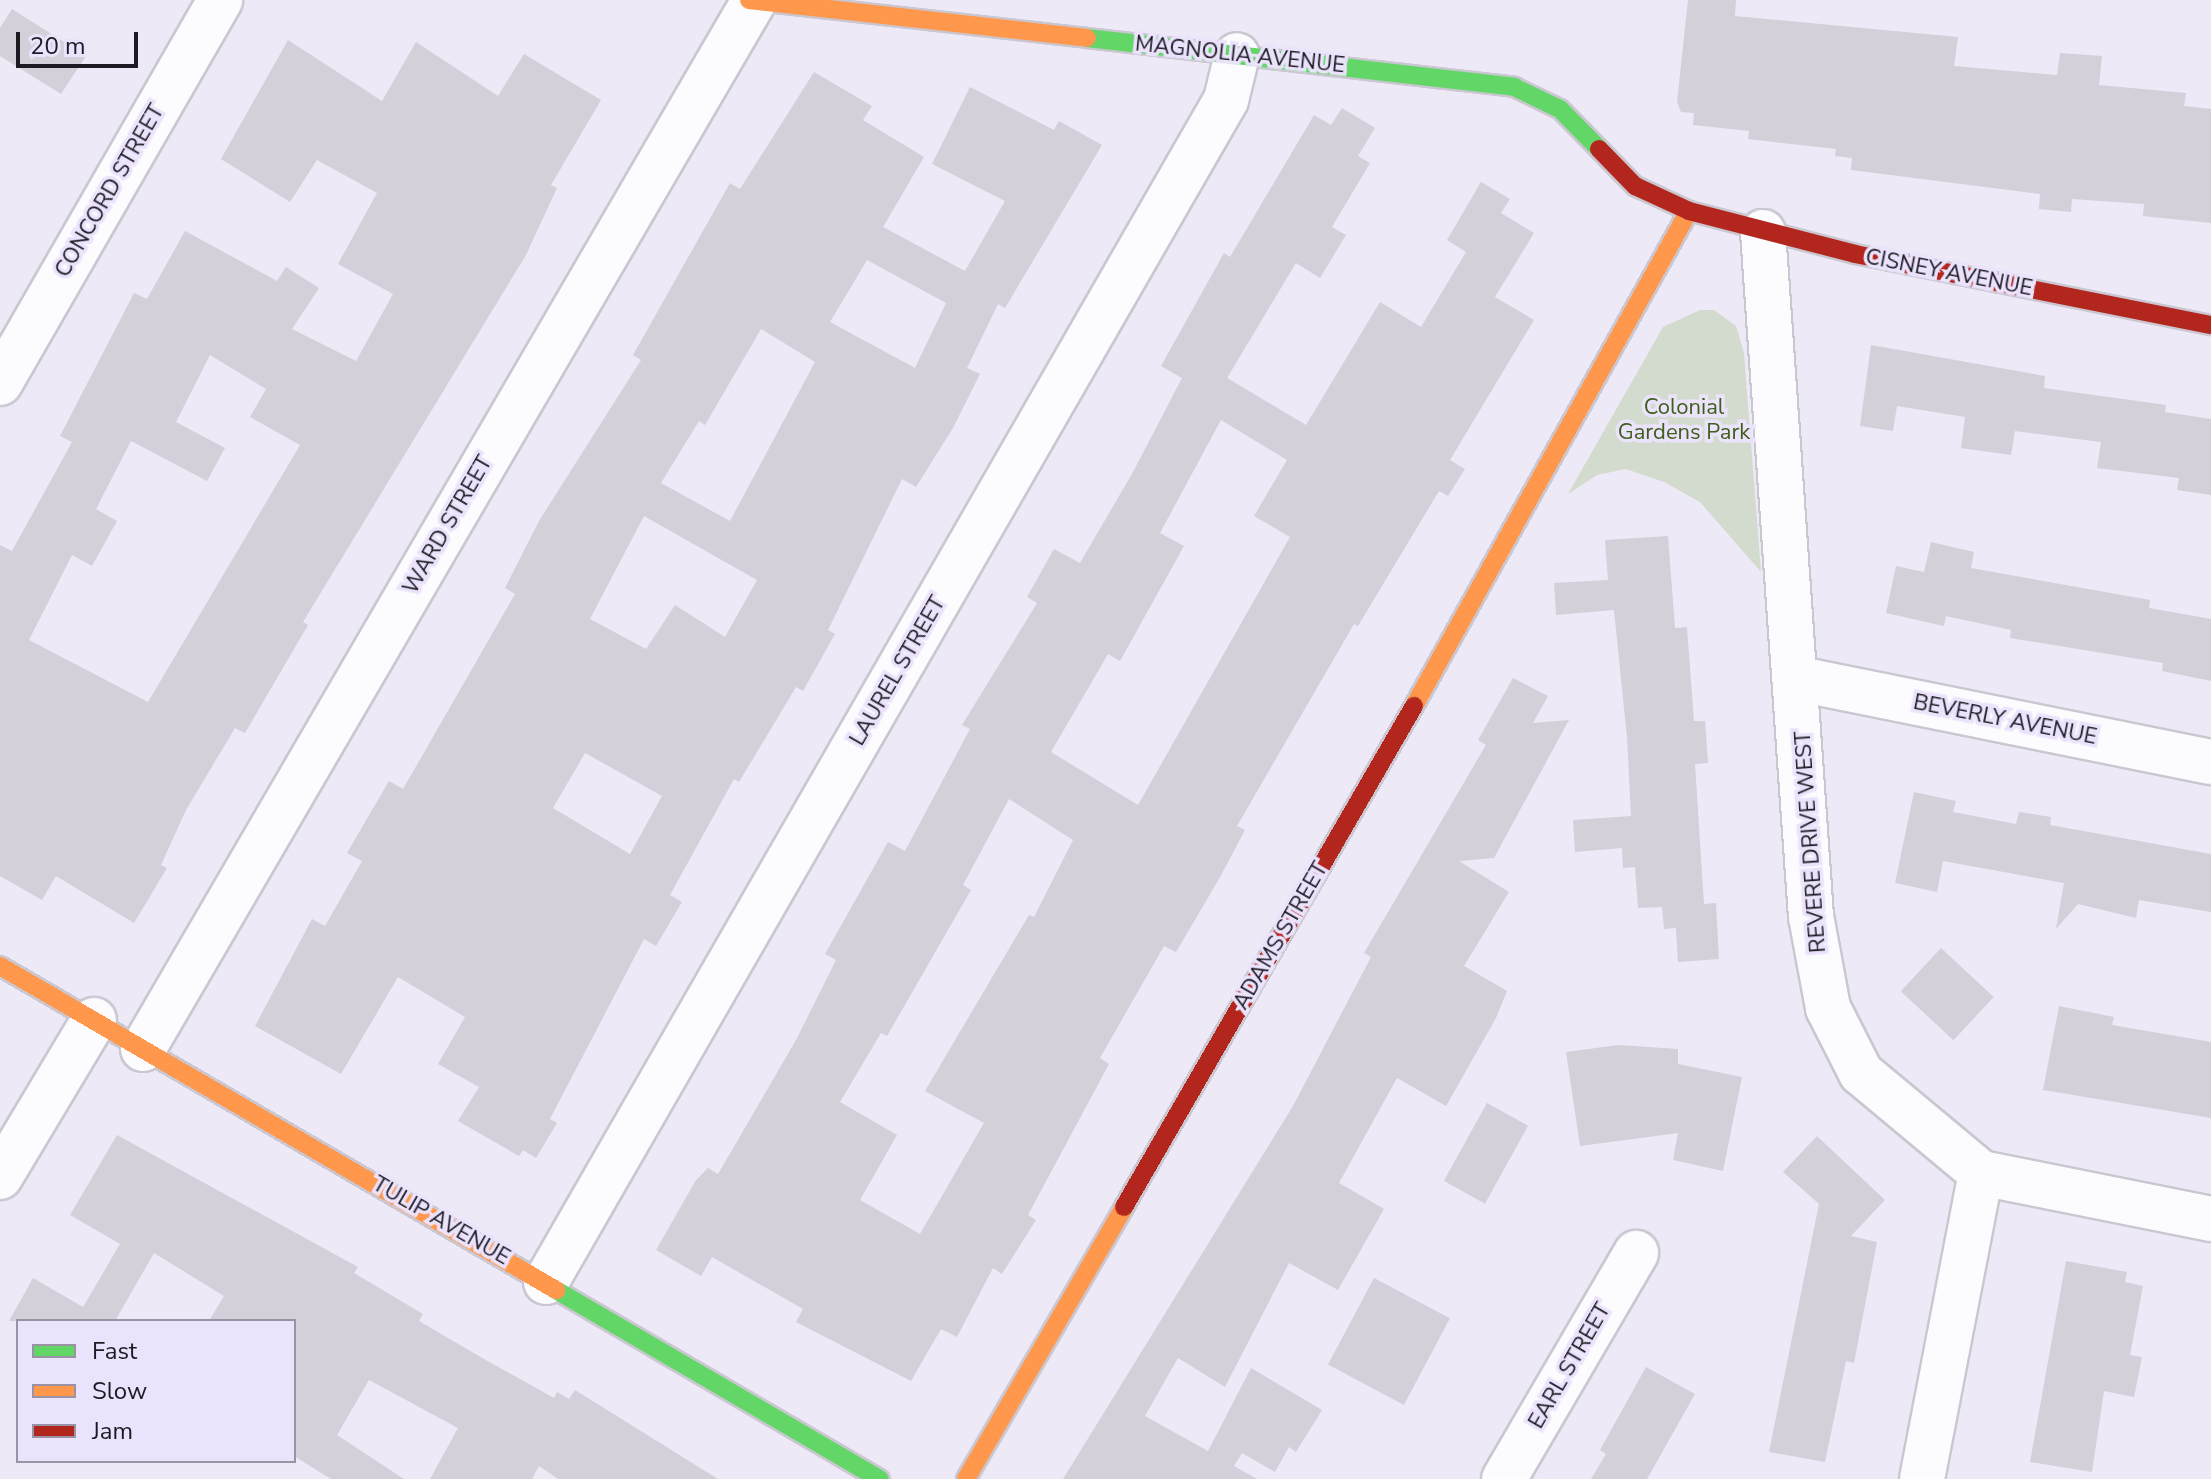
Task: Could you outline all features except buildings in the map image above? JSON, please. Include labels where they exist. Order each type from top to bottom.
[{"type":"street","name":"CONCORD STREET","points":[[0,383],[220,0]]},
{"type":"street","name":"MAGNOLIA AVENUE","points":[[752,0],[1237,55],[1531,93],[1560,109],[1635,186],[1689,211]]},
{"type":"street","name":"WARD STREET","points":[[143,1049],[752,0]]},
{"type":"street","name":"LAUREL STREET","points":[[546,1282],[1226,100],[1237,55]]},
{"type":"street","name":"CISNEY AVENUE","points":[[1689,211],[1763,232],[2211,325]]},
{"type":"street","name":"ADAMS STREET","points":[[966,1479],[1593,390],[1689,211]]},
{"type":"street","name":"REVERE DRIVE WEST","points":[[1763,232],[1799,679],[1811,916],[1828,1008],[1861,1073],[1981,1173]]},
{"type":"street","name":"BEVERLY AVENUE","points":[[1799,679],[2211,762]]},
{"type":"street","name":"TULIP AVENUE","points":[[0,966],[880,1479]]},
{"type":"street","points":[[0,1177],[94,1020]]},
{"type":"street","points":[[1922,1479],[1981,1173],[2211,1219]]},
{"type":"street","name":"EARL STREET","points":[[1504,1479],[1636,1253]]},
{"type":"green space","name":"Colonial Gardens Park","points":[[1700,310],[1714,310],[1736,326],[1744,353],[1761,572],[1700,502],[1664,482],[1626,469],[1597,475],[1568,494],[1663,327]]},
{"type":"traffic: fast","points":[[1087,38],[1514,87],[1560,109],[1599,149]]},
{"type":"traffic: fast","points":[[556,1290],[880,1479]]},
{"type":"traffic: slow","points":[[749,0],[1087,38]]},
{"type":"traffic: slow","points":[[1414,706],[1689,211]]},
{"type":"traffic: slow","points":[[0,966],[556,1290]]},
{"type":"traffic: slow","points":[[966,1479],[1124,1207]]},
{"type":"traffic: jam","points":[[1599,149],[1635,186],[1689,211],[1855,254],[2211,325]]},
{"type":"traffic: jam","points":[[1124,1207],[1414,706]]}]
